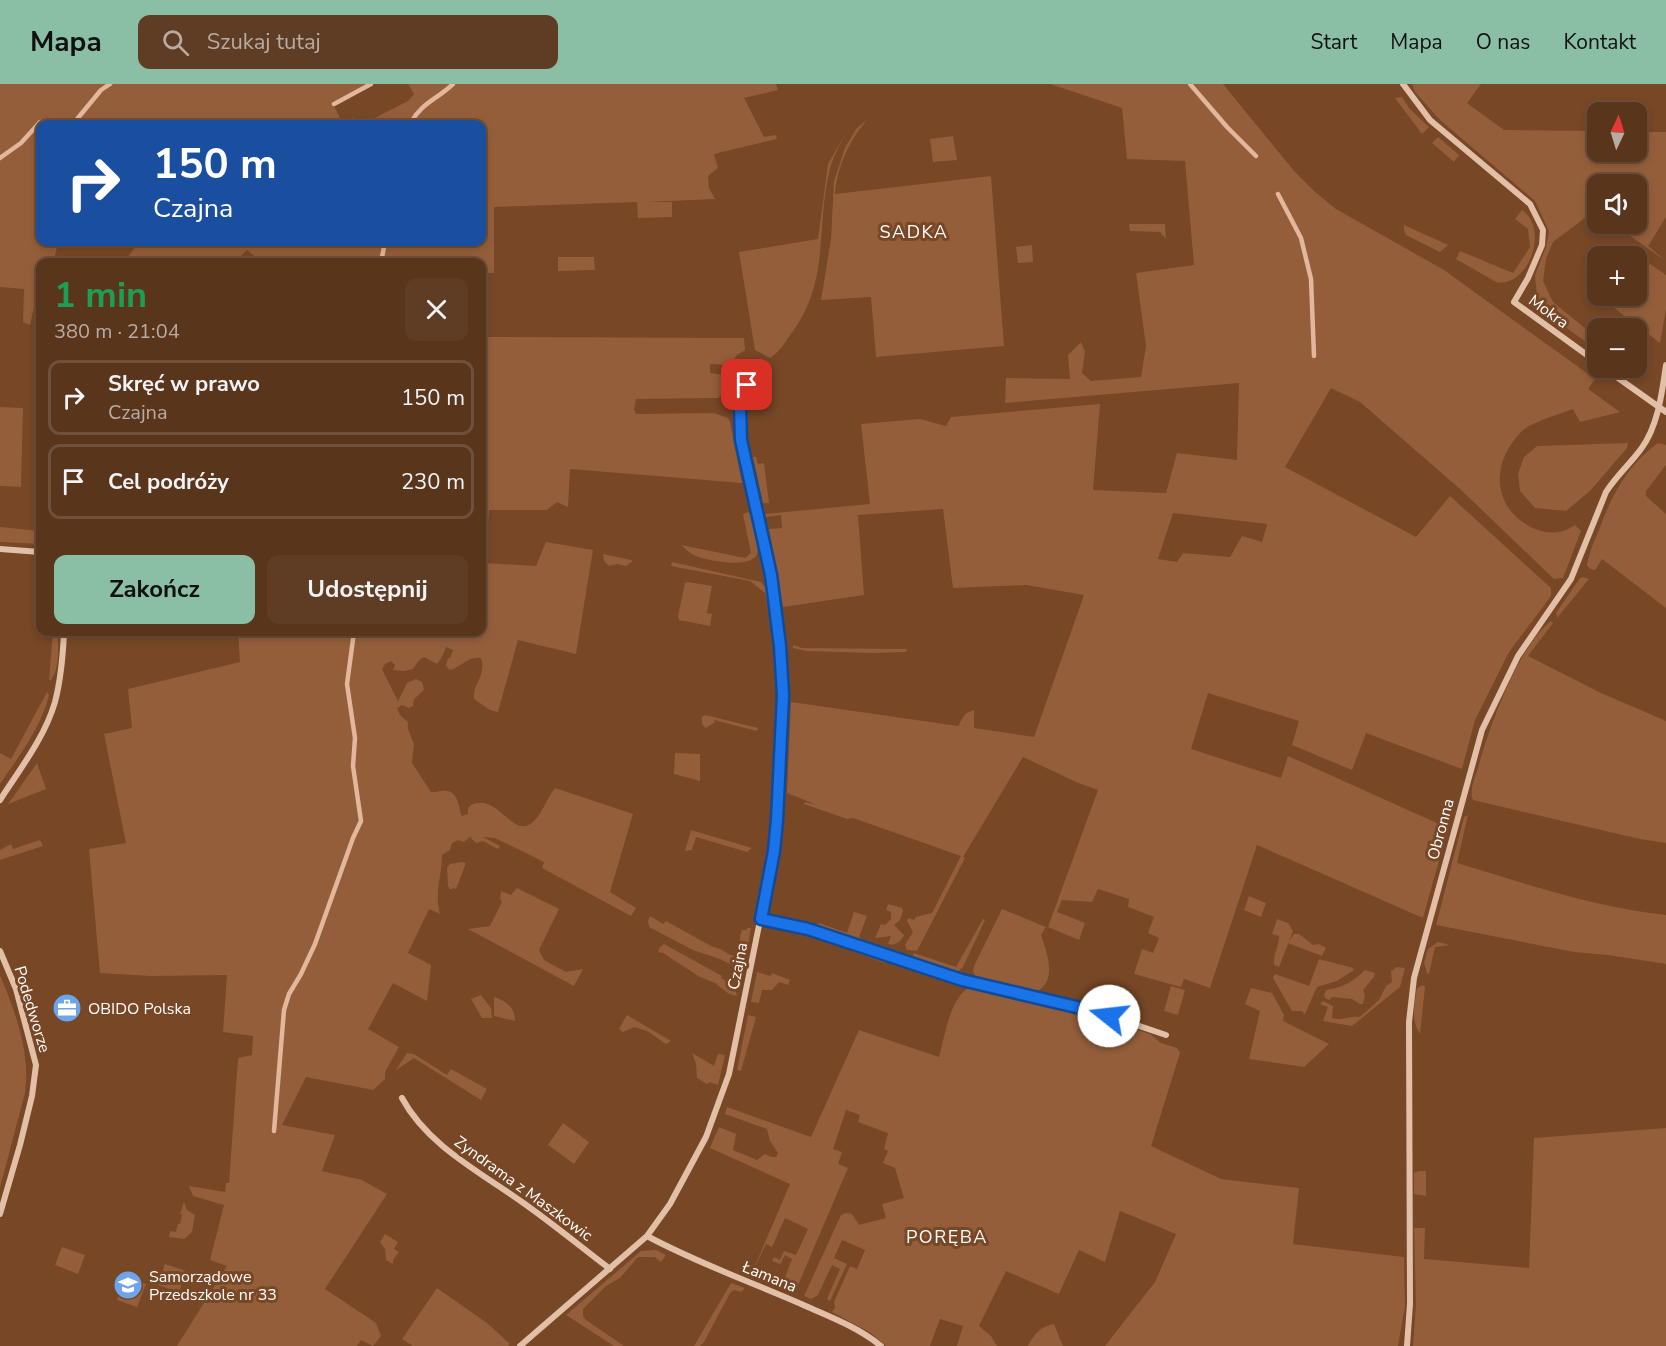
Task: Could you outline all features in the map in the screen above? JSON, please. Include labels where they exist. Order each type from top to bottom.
[{"type":"street","name":"Mokra","points":[[1403,84],[1430,120],[1530,204],[1543,230],[1542,244],[1528,278],[1514,302],[1587,355]]},
{"type":"street","name":"Obronna","points":[[1407,1346],[1410,1304],[1408,1106],[1411,1075],[1411,998],[1461,804],[1475,751],[1492,708],[1518,656],[1567,586],[1606,492],[1641,449],[1652,430],[1666,365]]},
{"type":"street","name":"Czajna","points":[[520,1346],[647,1236],[670,1204],[684,1179],[715,1116],[729,1074],[774,851],[783,695],[780,646],[771,575],[741,440],[740,406],[747,385],[754,377]]},
{"type":"street","points":[[1618,378],[1666,412]]},
{"type":"street","points":[[0,549],[36,552]]},
{"type":"street","points":[[0,800],[35,745],[55,703],[61,671],[64,636]]},
{"type":"street","points":[[761,919],[808,929],[962,980],[1089,1010],[1166,1035]]},
{"type":"street","name":"Podedworze","points":[[0,951],[16,989],[36,1065],[32,1096],[0,1214]]},
{"type":"street","name":"Zyndrama z Maszkowic","points":[[402,1098],[417,1121],[457,1158],[523,1203],[610,1269]]},
{"type":"street","name":"Łamana","points":[[647,1236],[682,1255],[840,1321],[867,1334],[880,1346]]},
{"type":"shaded area","points":[[0,84],[367,84],[332,102],[341,120],[36,120],[36,246],[57,246],[54,258],[36,258],[36,299],[30,325],[23,322],[24,289],[0,287]]},
{"type":"shaded area","points":[[408,84],[776,84],[778,90],[744,98],[764,137],[776,135],[777,139],[714,154],[718,168],[708,176],[709,188],[715,199],[647,202],[672,202],[672,217],[638,218],[637,202],[494,207],[494,273],[486,273],[486,258],[257,258],[247,250],[238,258],[127,258],[136,246],[486,246],[486,120],[371,120],[408,101],[414,94]]},
{"type":"shaded area","points":[[1050,84],[1223,84],[1295,172],[1314,191],[1336,209],[1444,270],[1587,373],[1587,378],[1595,379],[1588,389],[1620,412],[1580,422],[1573,409],[1546,418],[1522,431],[1512,442],[1505,455],[1501,467],[1502,493],[1515,516],[1527,525],[1542,531],[1560,532],[1575,525],[1581,531],[1563,578],[1554,579],[1460,489],[1360,402],[1331,388],[1285,467],[1416,537],[1450,496],[1551,588],[1551,596],[1509,652],[1475,720],[1462,769],[1366,733],[1352,770],[1292,745],[1299,721],[1208,693],[1191,749],[1281,778],[1288,756],[1448,828],[1423,918],[1257,845],[1210,988],[1184,979],[1181,987],[1134,974],[1142,949],[1153,953],[1159,938],[1148,933],[1154,917],[1128,907],[1129,899],[1098,889],[1092,902],[1062,900],[1057,912],[1085,923],[1079,940],[1048,927],[1098,790],[1023,757],[963,857],[965,858],[917,951],[907,950],[905,945],[913,932],[907,921],[908,918],[914,920],[916,917],[932,913],[961,856],[853,818],[847,819],[804,804],[805,802],[817,805],[787,793],[791,702],[958,726],[965,714],[974,710],[974,728],[1034,737],[1084,595],[1026,585],[953,588],[943,509],[858,515],[864,595],[783,607],[769,529],[782,528],[781,515],[766,517],[765,514],[870,504],[861,424],[920,419],[946,426],[951,417],[1100,404],[1093,490],[1166,493],[1177,453],[1237,460],[1239,383],[1005,403],[1006,378],[1070,379],[1068,355],[1081,342],[1085,352],[1082,373],[1091,381],[1141,377],[1146,346],[1136,273],[1194,265],[1185,161],[1127,159],[1122,108]],"holes":[[[1173,513],[1267,524],[1262,542],[1242,536],[1230,557],[1183,553],[1177,562],[1158,559]]]},
{"type":"shaded area","points":[[1412,84],[1481,84],[1467,103],[1504,130],[1587,131],[1587,162],[1647,162],[1647,132],[1666,132],[1666,217],[1648,246],[1666,261],[1627,234],[1647,234],[1647,174],[1587,174],[1587,216],[1553,242],[1546,259],[1543,281],[1553,302],[1587,330],[1587,343],[1546,313],[1537,296],[1535,275],[1546,247],[1549,231],[1535,201],[1440,120],[1415,92]]},
{"type":"shaded area","points":[[1402,97],[1409,108],[1429,127],[1422,134],[1395,98]]},
{"type":"shaded area","points":[[869,118],[846,153],[838,174],[835,194],[991,176],[1004,346],[876,357],[871,297],[821,300],[831,239],[834,181],[845,148],[856,129]]},
{"type":"shaded area","points":[[847,131],[830,169],[823,212],[820,254],[812,294],[804,314],[791,334],[770,358],[755,350],[739,252],[818,239],[828,164]]},
{"type":"shaded area","points":[[953,136],[957,160],[933,162],[930,139]]},
{"type":"shaded area","points":[[1438,137],[1459,155],[1454,162],[1432,143]]},
{"type":"shaded area","points":[[1522,210],[1530,219],[1535,243],[1532,256],[1518,276],[1507,282],[1496,282],[1456,259],[1460,251],[1513,273],[1530,247],[1528,229],[1515,219]]},
{"type":"shaded area","points":[[1129,224],[1165,224],[1166,239],[1160,232],[1130,231]]},
{"type":"shaded area","points":[[1404,225],[1448,245],[1440,252],[1406,235]]},
{"type":"shaded area","points":[[1032,245],[1033,262],[1018,263],[1016,247]]},
{"type":"shaded area","points":[[558,257],[594,257],[595,270],[558,271]]},
{"type":"shaded area","points":[[1647,262],[1666,275],[1666,309],[1660,343],[1647,333],[1647,318],[1627,318],[1611,306],[1647,306]]},
{"type":"shaded area","points":[[486,337],[744,338],[745,350],[737,355],[729,365],[710,364],[710,373],[725,375],[726,391],[718,398],[636,399],[634,410],[636,414],[714,413],[728,418],[742,483],[570,469],[568,507],[557,502],[547,510],[489,510],[486,550]]},
{"type":"shaded area","points":[[0,407],[23,408],[21,487],[0,486]]},
{"type":"shaded area","points":[[1628,443],[1627,448],[1590,491],[1566,511],[1535,508],[1520,491],[1518,474],[1524,457],[1537,446]]},
{"type":"shaded area","points":[[1658,443],[1666,445],[1666,465],[1646,491],[1646,496],[1666,514],[1666,608],[1602,559],[1595,570],[1590,569],[1587,565],[1615,493],[1629,471]]},
{"type":"shaded area","points":[[753,457],[756,457],[758,464],[764,463],[769,503],[763,503]]},
{"type":"shaded area","points":[[749,512],[758,544],[757,554],[753,559],[739,563],[710,560],[694,555],[681,545],[745,558],[751,553],[743,514]]},
{"type":"shaded area","points":[[0,527],[36,531],[36,544],[0,542]]},
{"type":"shaded area","points":[[546,542],[593,550],[576,654],[518,640],[498,712],[490,710],[474,699],[482,669],[481,658],[472,658],[450,670],[446,666],[453,650],[446,647],[437,664],[424,657],[413,669],[393,670],[395,665],[391,661],[382,669],[398,701],[407,683],[416,679],[422,682],[424,690],[414,699],[413,706],[409,708],[402,705],[397,708],[400,715],[408,722],[408,729],[414,744],[412,763],[431,792],[447,791],[454,795],[462,816],[468,814],[468,808],[471,805],[481,803],[490,805],[519,826],[526,826],[534,821],[555,788],[633,814],[610,892],[636,908],[631,916],[542,868],[544,862],[495,838],[483,837],[500,846],[498,849],[483,841],[476,843],[470,837],[464,842],[458,840],[452,843],[450,850],[442,855],[438,891],[440,914],[429,909],[408,953],[431,965],[427,1001],[393,983],[368,1029],[399,1047],[385,1072],[385,1079],[373,1090],[306,1077],[282,1125],[335,1135],[322,1171],[362,1180],[387,1194],[325,1289],[376,1323],[381,1336],[373,1346],[361,1340],[357,1346],[177,1346],[227,1266],[210,1260],[224,1205],[193,1196],[189,1186],[225,1192],[226,1183],[229,1183],[238,1058],[252,1055],[253,1036],[223,1032],[227,975],[150,976],[100,973],[89,849],[126,843],[104,734],[132,728],[128,689],[240,662],[238,636],[486,636],[486,563],[536,566]]},
{"type":"shaded area","points":[[603,554],[633,561],[626,566],[617,564],[609,566],[604,561]]},
{"type":"shaded area","points":[[672,562],[761,582],[766,588],[769,615],[765,593],[750,581],[671,566]]},
{"type":"shaded area","points":[[1580,578],[1589,579],[1557,618],[1556,613]]},
{"type":"shaded area","points":[[685,583],[712,586],[707,613],[712,614],[710,626],[679,620]]},
{"type":"shaded area","points":[[1551,621],[1553,623],[1528,656],[1601,693],[1666,721],[1666,843],[1473,800],[1474,780],[1506,689],[1527,649]]},
{"type":"shaded area","points":[[53,636],[58,636],[56,670],[49,680]]},
{"type":"shaded area","points":[[793,645],[802,648],[907,649],[906,652],[874,653],[806,651],[793,648]]},
{"type":"shaded area","points":[[47,692],[49,695],[41,719],[0,784],[0,753],[11,759]]},
{"type":"shaded area","points":[[705,715],[758,728],[757,731],[714,720],[715,722],[706,728],[702,725],[702,717]]},
{"type":"shaded area","points":[[675,753],[700,754],[700,781],[674,774]]},
{"type":"shaded area","points":[[37,763],[46,789],[8,804]]},
{"type":"shaded area","points":[[1468,815],[1457,863],[1586,901],[1666,915],[1666,964],[1574,952],[1436,925],[1464,817]]},
{"type":"shaded area","points":[[691,830],[752,848],[747,852],[696,837],[692,850],[685,851]]},
{"type":"shaded area","points":[[40,840],[43,846],[0,860],[0,850],[11,844],[13,849]]},
{"type":"shaded area","points":[[466,863],[456,889],[451,890],[448,886],[447,868],[450,864]]},
{"type":"shaded area","points":[[517,888],[559,909],[539,950],[544,960],[566,972],[583,969],[574,986],[468,929],[490,926],[502,902],[501,891],[511,895]]},
{"type":"shaded area","points":[[1249,896],[1266,903],[1261,917],[1244,910]]},
{"type":"shaded area","points":[[888,904],[902,908],[903,911],[900,920],[894,925],[904,935],[895,944],[888,944],[891,936],[875,938],[881,924],[885,925],[891,919],[891,912],[886,910]]},
{"type":"shaded area","points":[[1002,909],[1046,927],[1041,935],[1048,958],[1049,974],[1043,987],[1036,992],[976,978],[973,971]]},
{"type":"shaded area","points":[[854,912],[867,916],[858,942],[817,928],[819,923],[847,933]]},
{"type":"shaded area","points":[[650,916],[663,924],[666,921],[734,956],[738,951],[742,930],[751,928],[747,951],[742,960],[732,965],[693,950],[649,927]]},
{"type":"shaded area","points":[[983,919],[985,920],[963,967],[955,974],[874,947],[873,943],[912,957],[914,953],[956,967]]},
{"type":"shaded area","points":[[1277,919],[1288,923],[1293,931],[1279,967],[1274,965],[1274,961],[1279,936],[1272,934]]},
{"type":"shaded area","points":[[811,933],[887,959],[885,963],[809,936]]},
{"type":"shaded area","points":[[1294,934],[1299,934],[1313,945],[1319,944],[1326,948],[1322,956],[1288,943]]},
{"type":"shaded area","points":[[1438,942],[1450,945],[1435,947],[1429,974],[1424,963],[1428,949]]},
{"type":"shaded area","points":[[664,944],[722,976],[721,978],[735,987],[737,996],[729,994],[715,983],[700,977],[658,952]]},
{"type":"shaded area","points":[[1319,959],[1354,970],[1337,981],[1317,987],[1305,1014],[1301,1011],[1292,1011],[1273,978],[1275,974],[1309,986]]},
{"type":"shaded area","points":[[1397,967],[1405,968],[1400,987],[1352,1026],[1323,1021],[1328,1007],[1320,1004],[1323,1001],[1333,1006],[1332,1018],[1360,1017],[1379,1000],[1386,986],[1392,982],[1391,971]]},
{"type":"shaded area","points":[[1365,970],[1375,973],[1363,990],[1365,996],[1363,1004],[1352,999],[1332,997],[1329,1000],[1325,998],[1326,990],[1347,983]]},
{"type":"shaded area","points":[[757,972],[771,976],[772,973],[790,980],[788,985],[779,982],[772,990],[762,990],[759,1003],[751,1002]]},
{"type":"shaded area","points":[[0,975],[24,1048],[26,1078],[25,1093],[0,1188]]},
{"type":"shaded area","points":[[1423,985],[1425,987],[1420,1034],[1415,1023],[1414,1006],[1417,988]]},
{"type":"shaded area","points":[[1171,986],[1185,990],[1178,1015],[1164,1011]]},
{"type":"shaded area","points":[[968,988],[976,988],[1092,1015],[1150,1034],[1161,1043],[1177,1048],[1180,1053],[1151,1146],[1221,1179],[1299,1188],[1293,1244],[1404,1257],[1405,1306],[1398,1346],[1105,1346],[1155,1282],[1176,1234],[1120,1211],[1105,1262],[1079,1250],[1059,1294],[1006,1271],[979,1326],[991,1336],[997,1346],[957,1346],[963,1326],[940,1319],[930,1346],[886,1346],[871,1333],[832,1312],[850,1266],[857,1269],[865,1250],[842,1240],[834,1258],[847,1264],[830,1301],[827,1299],[840,1269],[832,1265],[818,1295],[811,1299],[804,1296],[841,1215],[852,1214],[859,1225],[886,1218],[882,1204],[904,1198],[895,1168],[883,1163],[888,1151],[884,1149],[888,1133],[858,1122],[860,1115],[846,1110],[833,1149],[842,1152],[838,1164],[848,1168],[796,1290],[789,1287],[788,1290],[781,1288],[792,1259],[785,1255],[779,1266],[780,1264],[772,1261],[774,1257],[780,1260],[784,1251],[796,1255],[808,1229],[785,1218],[772,1247],[766,1244],[751,1275],[790,1184],[710,1148],[719,1127],[736,1134],[733,1150],[757,1160],[765,1154],[776,1157],[778,1153],[770,1141],[767,1129],[725,1114],[727,1107],[811,1137],[859,1030],[939,1057],[956,1001]]},
{"type":"shaded area","points":[[1251,988],[1272,993],[1284,1015],[1283,1021],[1329,1044],[1304,1067],[1249,1059],[1260,1011],[1245,1004]]},
{"type":"shaded area","points":[[1088,993],[1133,1007],[1129,1016],[1086,1006],[1085,1000]]},
{"type":"shaded area","points":[[481,995],[491,1008],[492,1018],[482,1018],[471,999]]},
{"type":"shaded area","points":[[494,997],[509,1005],[515,1021],[494,1016]]},
{"type":"shaded area","points":[[627,1015],[671,1041],[666,1044],[647,1031],[634,1027],[623,1032],[619,1029]]},
{"type":"shaded area","points":[[748,1015],[756,1017],[741,1071],[737,1070]]},
{"type":"shaded area","points":[[407,1053],[414,1054],[447,1075],[451,1069],[487,1089],[481,1100],[414,1058],[396,1070]]},
{"type":"shaded area","points":[[692,1053],[714,1066],[718,1054],[725,1055],[718,1085],[710,1082],[707,1084],[697,1078]]},
{"type":"shaded area","points":[[563,1123],[589,1142],[574,1164],[548,1145]]},
{"type":"shaded area","points":[[1666,1128],[1666,1346],[1413,1346],[1416,1304],[1414,1228],[1425,1228],[1424,1259],[1529,1268],[1534,1138]]},
{"type":"shaded area","points":[[1426,1171],[1426,1196],[1414,1194],[1414,1173]]},
{"type":"shaded area","points":[[184,1202],[187,1210],[195,1215],[192,1232],[184,1239],[169,1237],[170,1231],[176,1232],[180,1224]]},
{"type":"shaded area","points":[[385,1234],[398,1242],[394,1249],[399,1252],[393,1264],[386,1260],[385,1249],[380,1242]]},
{"type":"shaded area","points":[[62,1247],[85,1255],[78,1274],[55,1265]]},
{"type":"shaded area","points":[[656,1250],[666,1255],[661,1262],[655,1257],[638,1257],[620,1278],[606,1286],[583,1309],[583,1316],[586,1320],[624,1346],[614,1346],[566,1315],[641,1251]]},
{"type":"shaded area","points":[[165,1264],[186,1271],[179,1292],[158,1285]]},
{"type":"shaded area","points":[[766,1274],[773,1277],[770,1283],[763,1280]]},
{"type":"shaded area","points":[[126,1276],[146,1284],[137,1307],[117,1300]]},
{"type":"shaded area","points":[[731,1283],[745,1288],[741,1292],[734,1290],[730,1293],[704,1342],[700,1346],[694,1346]]},
{"type":"shaded area","points":[[437,1288],[487,1323],[510,1344],[508,1346],[413,1346],[402,1339]]},
{"type":"shaded area","points":[[1054,1324],[1063,1346],[1028,1346],[1038,1332]]},
{"type":"waterway","points":[[76,120],[101,90],[110,84]]},
{"type":"waterway","points":[[334,104],[371,84]]},
{"type":"waterway","points":[[412,120],[424,106],[453,84]]},
{"type":"waterway","points":[[1190,84],[1256,156]]},
{"type":"waterway","points":[[0,158],[21,143],[36,126]]},
{"type":"waterway","points":[[1278,194],[1301,238],[1311,279],[1314,356]]},
{"type":"waterway","points":[[382,258],[384,246]]},
{"type":"waterway","points":[[274,1131],[284,1010],[289,994],[315,944],[361,821],[353,766],[355,738],[347,684],[353,636]]},
{"type":"place","name":"OBIDO Polska","points":[[67,1008]]},
{"type":"place","name":"Samorządowe Przedszkole nr 33","points":[[128,1285]]},
{"type":"district","name":"SADKA","points":[[914,232]]},
{"type":"district","name":"PORĘBA","points":[[947,1237]]},
{"type":"route","points":[[747,385],[740,406],[741,440],[777,610],[783,695],[780,781],[774,851],[761,919],[808,929],[962,980],[1109,1016]]}]
